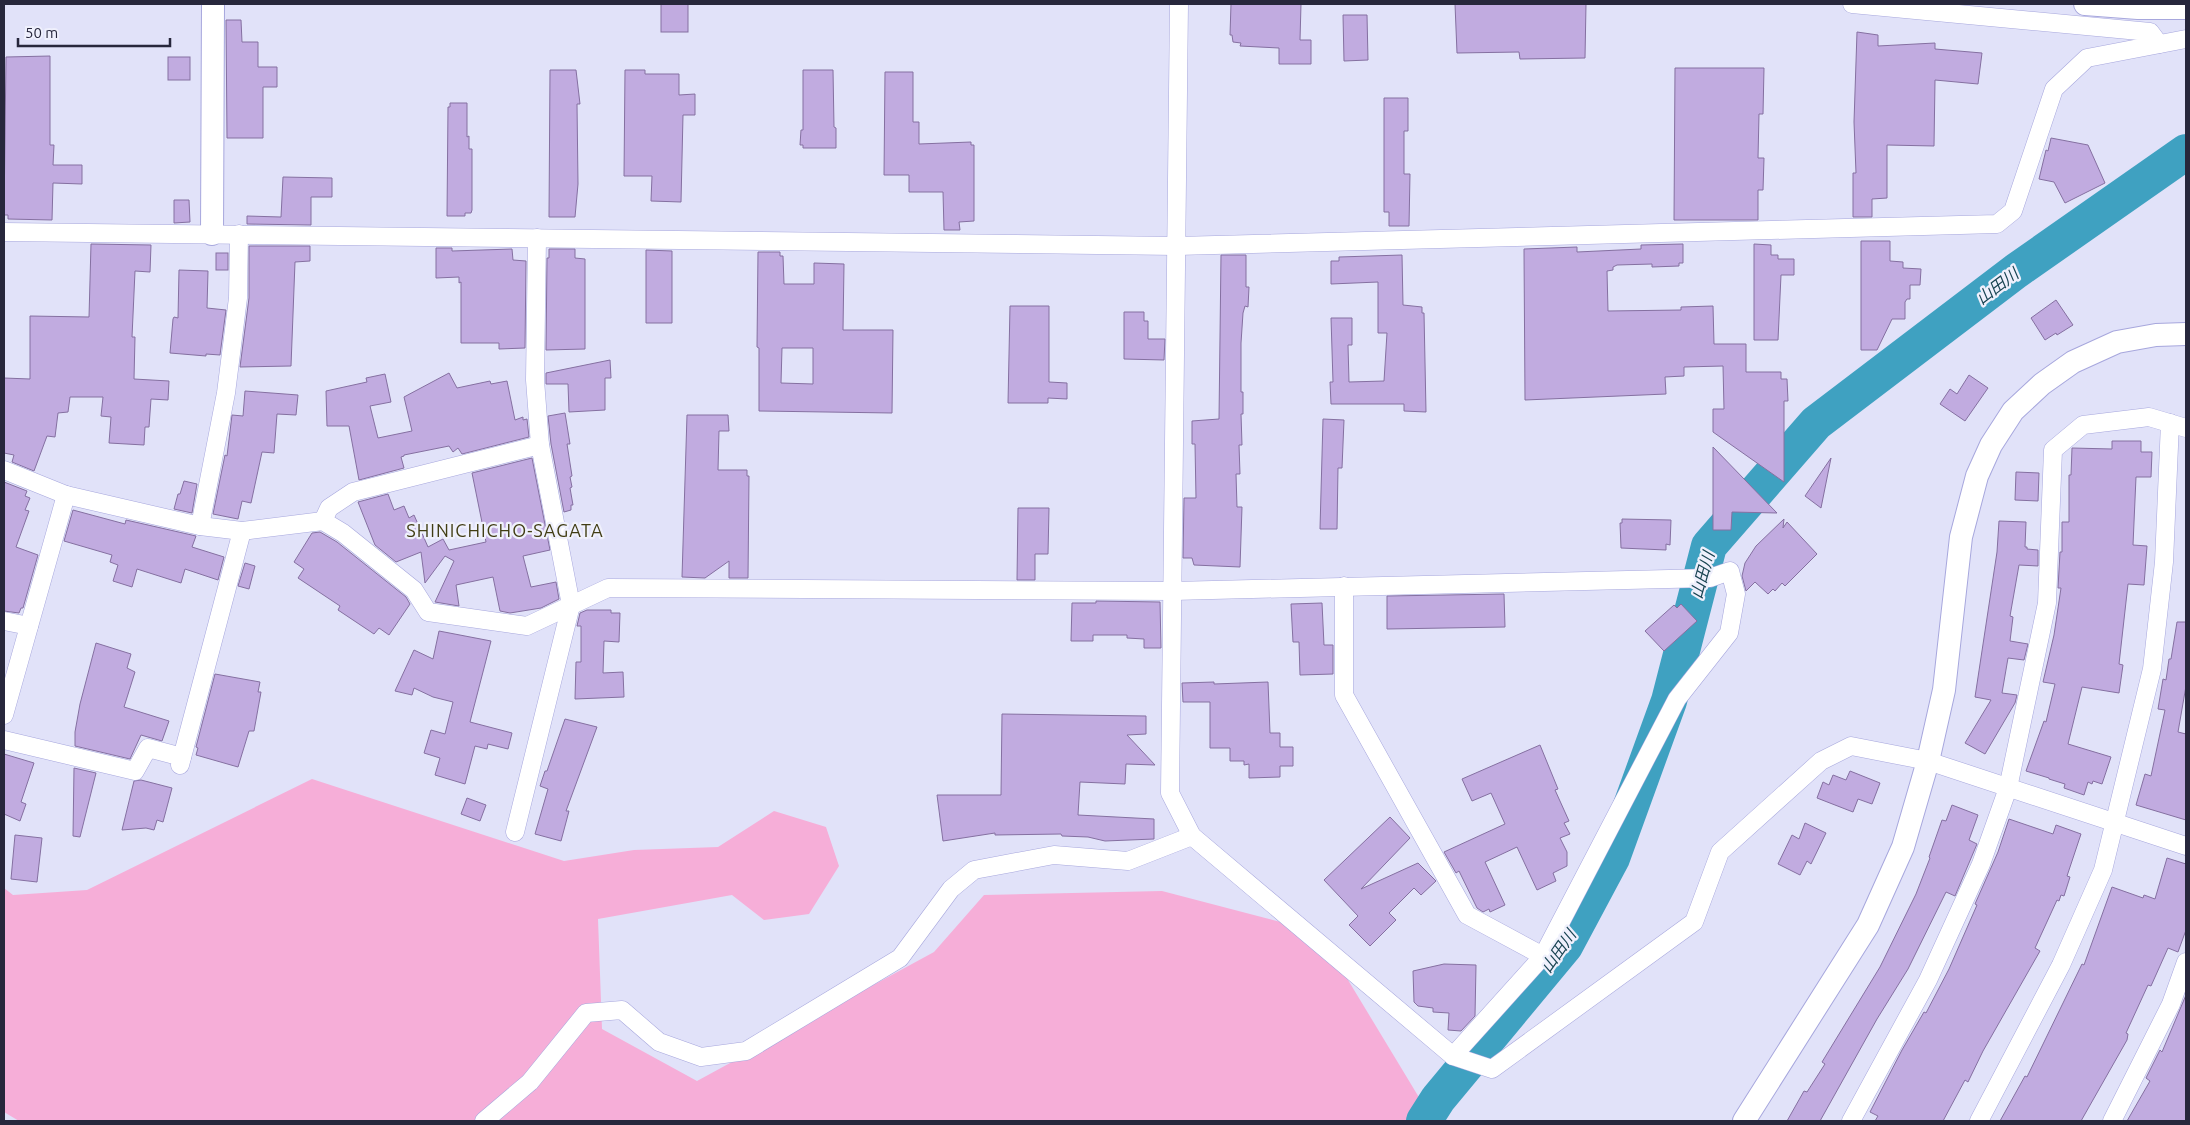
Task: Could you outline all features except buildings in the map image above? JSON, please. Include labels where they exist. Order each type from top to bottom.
[{"type":"street","points":[[212,234],[213,4]]},
{"type":"street","points":[[1179,4],[1170,793],[1192,836],[1453,1056],[1492,1068],[1694,922],[1720,852],[1821,761],[1852,746],[1928,761],[2186,846]]},
{"type":"street","points":[[1852,4],[2150,32],[2159,44]]},
{"type":"street","points":[[2085,4],[2138,8],[2186,8]]},
{"type":"street","points":[[4,232],[1177,246],[1997,224],[2012,211],[2054,89],[2087,58],[2186,39]]},
{"type":"street","points":[[200,526],[226,393],[238,298],[239,234]]},
{"type":"street","points":[[515,832],[570,605],[540,445],[535,380],[537,238]]},
{"type":"street","points":[[1744,1121],[1868,925],[1903,847],[1928,761],[1944,690],[1961,537],[1977,476],[1991,445],[2013,411],[2042,384],[2074,362],[2117,342],[2156,335],[2186,334]]},
{"type":"street","points":[[1851,1121],[1928,980],[1981,864],[2008,788],[2047,603],[2053,450],[2084,425],[2149,417],[2178,426],[2152,670],[2103,870],[2061,965],[1979,1121]]},
{"type":"street","points":[[323,521],[329,508],[353,492],[540,445]]},
{"type":"street","points":[[4,470],[66,495],[200,526],[242,531],[323,521],[343,533],[414,590],[428,612],[527,626],[608,588],[1173,591],[1710,578],[1730,571],[1736,594],[1729,633],[1677,699],[1543,956],[1453,1056]]},
{"type":"street","points":[[4,715],[66,495]]},
{"type":"street","points":[[4,740],[135,772],[148,748],[181,761],[242,531]]},
{"type":"street","points":[[1344,586],[1344,695],[1466,916],[1543,956]]},
{"type":"street","points":[[4,621],[29,626]]},
{"type":"street","points":[[484,1121],[530,1082],[586,1013],[622,1010],[658,1042],[701,1057],[746,1050],[900,958],[951,889],[974,870],[1054,855],[1128,861],[1192,836]]},
{"type":"street","points":[[2112,1121],[2172,1004],[2186,962]]},
{"type":"shaded area","points":[[312,779],[564,861],[634,850],[718,847],[774,811],[826,827],[839,866],[809,914],[764,920],[732,895],[598,919],[602,1029],[697,1081],[934,952],[984,895],[1162,891],[1319,932],[1423,1104],[1422,1121],[19,1121],[4,1112],[4,888],[13,895],[87,890]]},
{"type":"waterway","name":"山田川","points":[[1424,1121],[1438,1099],[1565,946],[1612,858],[1669,701],[1709,546],[1816,423],[2016,271],[2186,152]]},
{"type":"district","name":"SHINICHICHO-SAGATA","points":[[505,531]]}]
